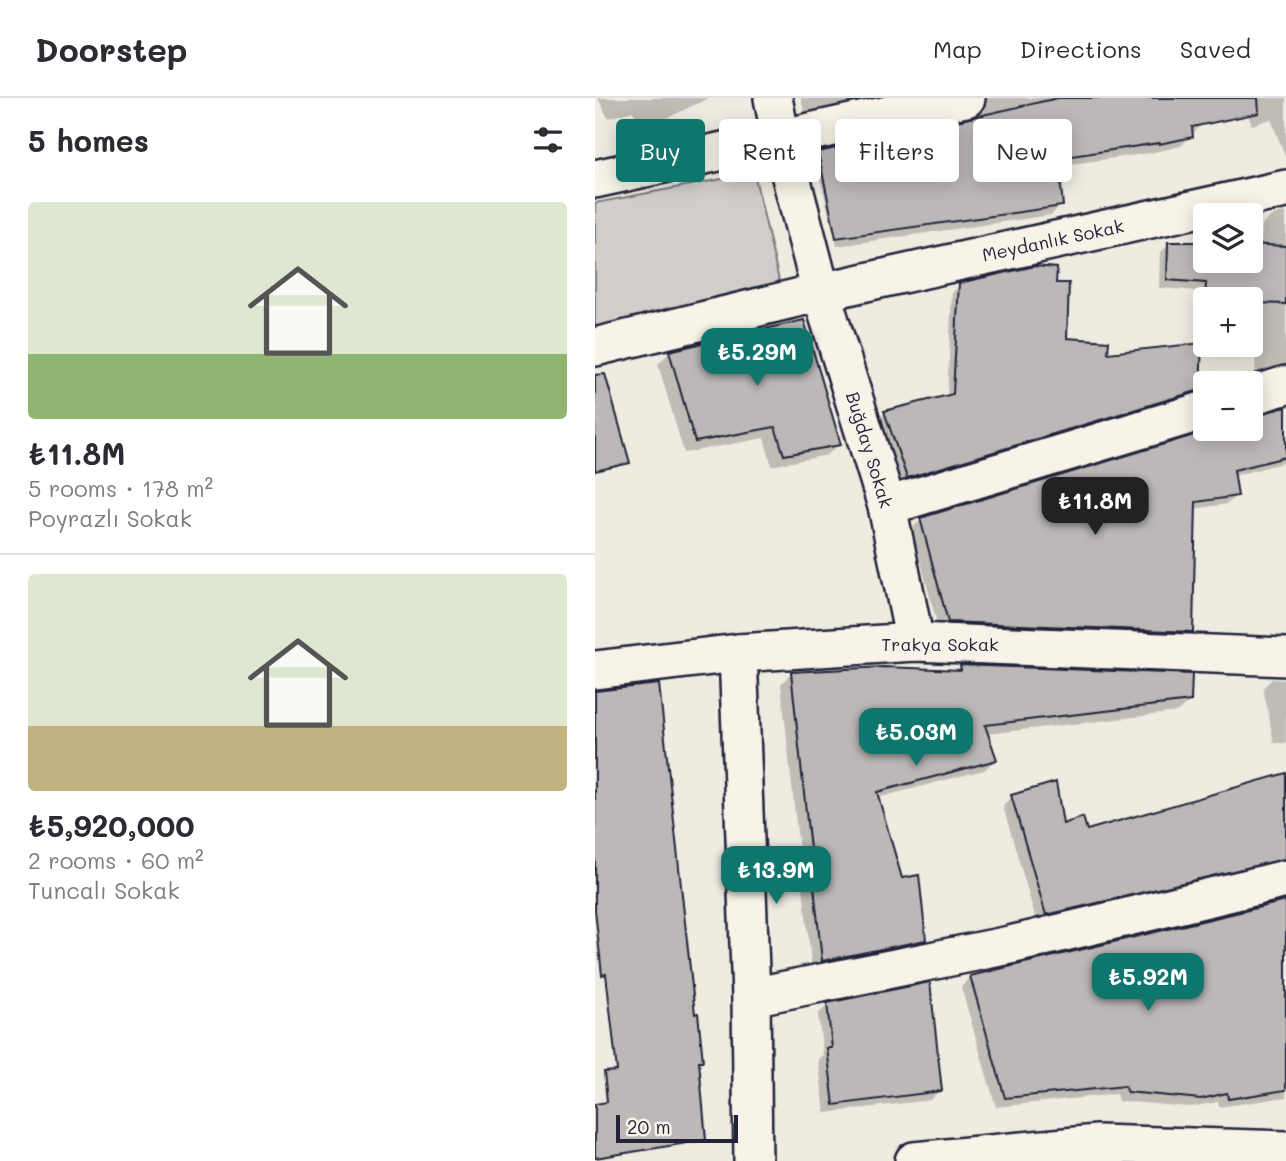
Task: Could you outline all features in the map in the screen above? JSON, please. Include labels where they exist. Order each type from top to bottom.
[{"type":"street","name":"Buğday Sokak","points":[[773,98],[777,119]]},
{"type":"street","points":[[821,130],[966,98]]},
{"type":"street","points":[[595,179],[719,152]]},
{"type":"street","name":"Buğday Sokak","points":[[792,182],[821,292],[887,506],[915,642]]},
{"type":"street","name":"Meydanlık Sokak","points":[[595,347],[821,292],[1286,189]]},
{"type":"street","points":[[1263,392],[1286,385]]},
{"type":"street","points":[[887,506],[1193,414]]},
{"type":"street","name":"Trakya Sokak","points":[[595,670],[738,653],[915,642],[1286,657]]},
{"type":"street","points":[[738,653],[751,997],[753,1161]]},
{"type":"street","points":[[751,997],[1010,945],[1286,878]]},
{"type":"street","points":[[914,1161],[1097,1144],[1286,1150]]},
{"type":"shaded area","points":[[719,180],[719,182],[756,182],[783,298],[595,332],[595,203]]},
{"type":"building","points":[[1058,98],[1258,98],[1259,113],[1192,127],[1193,137],[1072,156],[1072,119],[973,119],[973,182],[1060,182],[1063,206],[836,238],[821,166],[821,151],[835,148],[835,182],[959,182],[959,120]]},
{"type":"building","points":[[1168,242],[1193,242],[1193,273],[1263,273],[1263,245],[1286,246],[1286,304],[1263,303],[1263,287],[1206,287],[1206,283],[1167,280]]},
{"type":"building","points":[[1035,266],[1057,268],[1056,283],[1069,283],[1067,338],[1109,341],[1108,353],[1193,344],[1193,357],[1201,357],[1201,371],[1193,371],[1193,392],[907,478],[884,411],[953,394],[959,283]]},
{"type":"building","points":[[804,320],[841,445],[784,455],[775,427],[695,442],[669,351]]},
{"type":"building","points":[[605,374],[630,463],[595,471],[595,375]]},
{"type":"building","points":[[1286,407],[1286,457],[1234,470],[1238,496],[1196,502],[1193,632],[948,622],[920,518],[1193,435],[1193,441],[1263,441],[1263,413]]},
{"type":"building","points":[[960,665],[1192,674],[1191,701],[985,725],[997,760],[877,792],[902,878],[919,875],[926,940],[822,961],[791,672],[884,667],[961,670]]},
{"type":"building","points":[[659,684],[695,1014],[698,1013],[703,1061],[699,1061],[706,1140],[595,1158],[595,1104],[607,1102],[604,1072],[617,1071],[606,974],[602,975],[595,910],[595,691]]},
{"type":"building","points":[[1286,773],[1286,859],[1046,915],[1011,795],[1056,782],[1063,824],[1083,817],[1087,830]]},
{"type":"building","points":[[1286,901],[1286,1090],[1228,1099],[1227,1093],[1201,1099],[1127,1092],[1125,1086],[1005,1098],[970,976]]},
{"type":"building","points":[[930,982],[942,1091],[834,1105],[827,1048],[832,1048],[827,1003]]}]
